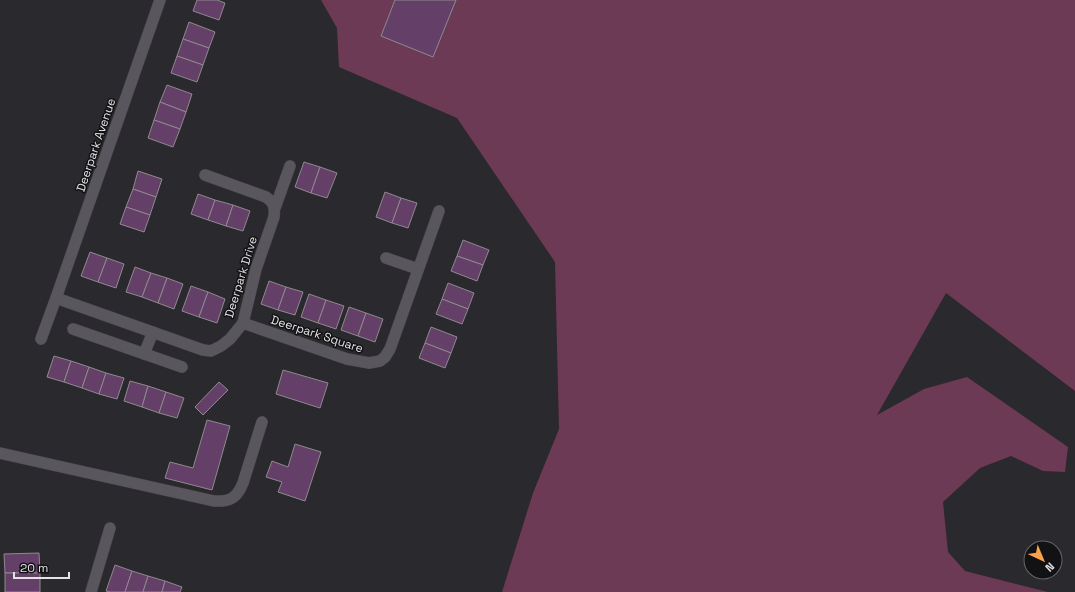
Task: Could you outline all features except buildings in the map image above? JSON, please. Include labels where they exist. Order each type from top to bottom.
[{"type":"street","name":"Deerpark Avenue","points":[[41,339],[160,0]]},
{"type":"street","name":"Deerpark Drive","points":[[56,298],[203,350],[211,351],[221,346],[230,339],[243,323],[256,269],[290,166]]},
{"type":"street","points":[[205,175],[266,196],[275,208]]},
{"type":"street","name":"Deerpark Square","points":[[243,323],[347,359],[369,363],[380,361],[385,357],[390,349],[439,211]]},
{"type":"street","points":[[386,258],[418,270]]},
{"type":"street","points":[[73,328],[182,367]]},
{"type":"street","points":[[144,354],[153,332]]},
{"type":"street","points":[[0,453],[224,502],[239,492],[262,422]]},
{"type":"street","points":[[91,592],[110,528]]},
{"type":"shaded area","points":[[321,0],[1075,0],[1075,391],[946,293],[877,415],[924,389],[967,377],[1068,447],[1065,472],[1043,471],[1011,456],[980,468],[943,502],[948,552],[965,571],[1048,592],[502,592],[533,493],[559,429],[555,262],[457,118],[339,67],[337,28]]}]
